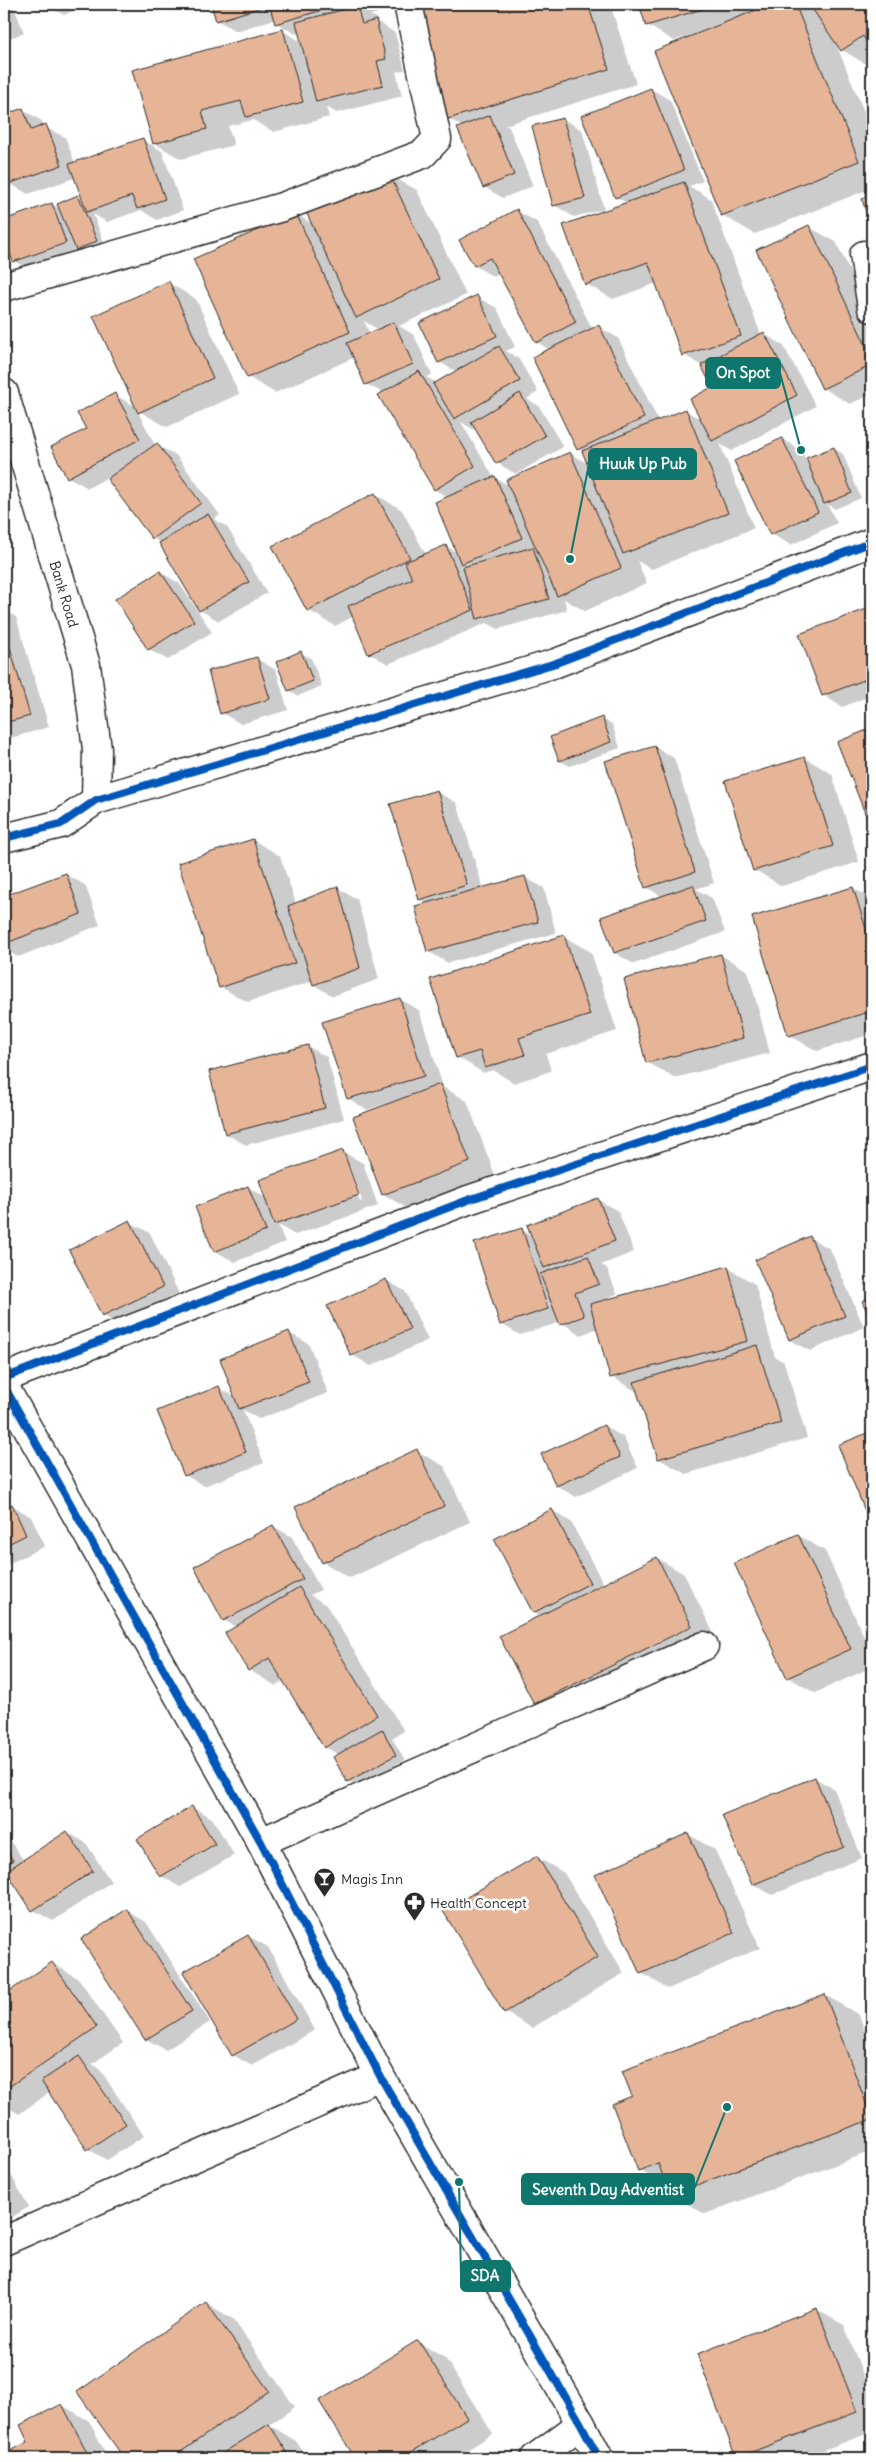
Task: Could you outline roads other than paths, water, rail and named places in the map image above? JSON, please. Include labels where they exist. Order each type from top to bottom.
[{"type":"street","points":[[4,287],[282,208],[423,154],[438,139],[408,4]]},
{"type":"street","points":[[864,255],[872,308]]},
{"type":"street","name":"Bank Road","points":[[4,393],[86,664],[97,750],[96,800]]},
{"type":"street","points":[[4,838],[62,824],[96,800],[556,663],[872,542]]},
{"type":"street","points":[[4,1378],[468,1200],[872,1066]]},
{"type":"street","points":[[4,1386],[261,1842],[380,2076],[582,2424],[599,2458]]},
{"type":"street","points":[[261,1842],[704,1646]]},
{"type":"street","points":[[4,2241],[380,2076]]},
{"type":"street","points":[[535,2458],[582,2424]]},
{"type":"place","name":"On Spot","points":[[801,450]]},
{"type":"place","name":"Huuk Up Pub","points":[[570,559]]},
{"type":"place","name":"Magis Inn","points":[[325,1898]]},
{"type":"place","name":"Health Concept","points":[[414,1922]]},
{"type":"place","name":"Seventh Day Adventist","points":[[727,2107]]},
{"type":"place","name":"SDA","points":[[459,2182]]}]
